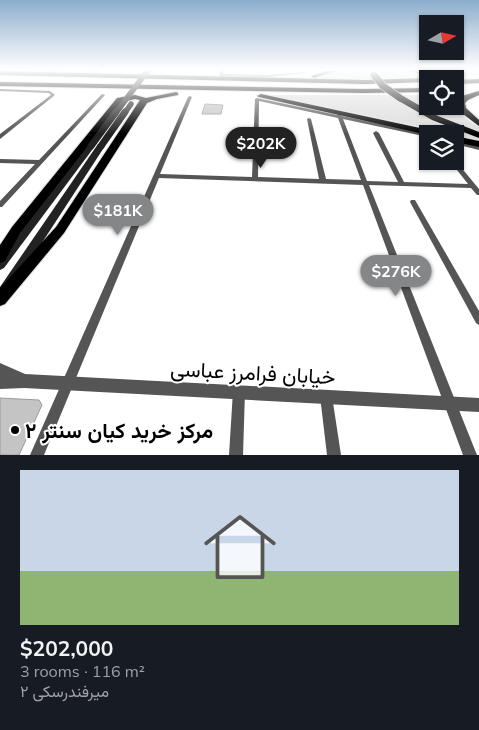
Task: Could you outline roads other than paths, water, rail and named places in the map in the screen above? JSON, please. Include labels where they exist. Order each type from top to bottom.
[{"type":"highway","points":[[87,91],[119,94],[121,96],[120,100]]},
{"type":"highway","points":[[107,93],[254,96],[333,94],[361,91]]},
{"type":"highway","points":[[365,91],[400,95],[419,92]]},
{"type":"highway","points":[[393,91],[435,118],[479,135]]},
{"type":"highway","points":[[479,91],[465,98],[461,103],[462,109],[479,124]]},
{"type":"highway","points":[[0,298],[60,230],[144,102],[155,97],[190,95]]},
{"type":"highway","points":[[254,96],[293,101],[419,130]]},
{"type":"highway","points":[[0,257],[16,230],[120,100],[135,97],[140,98],[144,102]]},
{"type":"highway","points":[[464,142],[479,146]]},
{"type":"main road","points":[[0,298],[132,91]]},
{"type":"main road","points":[[0,265],[139,91]]},
{"type":"street","points":[[0,137],[53,95],[50,92],[34,91]]},
{"type":"street","points":[[0,205],[107,93]]},
{"type":"street","points":[[37,455],[190,95]]},
{"type":"street","points":[[255,179],[254,96],[419,134]]},
{"type":"street","points":[[339,115],[470,455]]},
{"type":"street","points":[[309,119],[323,181]]},
{"type":"street","points":[[376,133],[402,184]]},
{"type":"street","points":[[0,161],[40,162]]},
{"type":"street","points":[[460,170],[479,193]]},
{"type":"street","points":[[156,176],[473,186]]},
{"type":"street","points":[[413,202],[479,320]]},
{"type":"street","points":[[0,369],[24,381]]},
{"type":"street","name":"خیابان فرامرز عباسی","points":[[0,382],[24,381],[239,391],[479,405]]},
{"type":"street","points":[[236,455],[239,391]]},
{"type":"street","points":[[326,396],[334,455]]},
{"type":"place","name":"مرکز خرید کیان سنتر ۲","points":[[15,430]]}]
